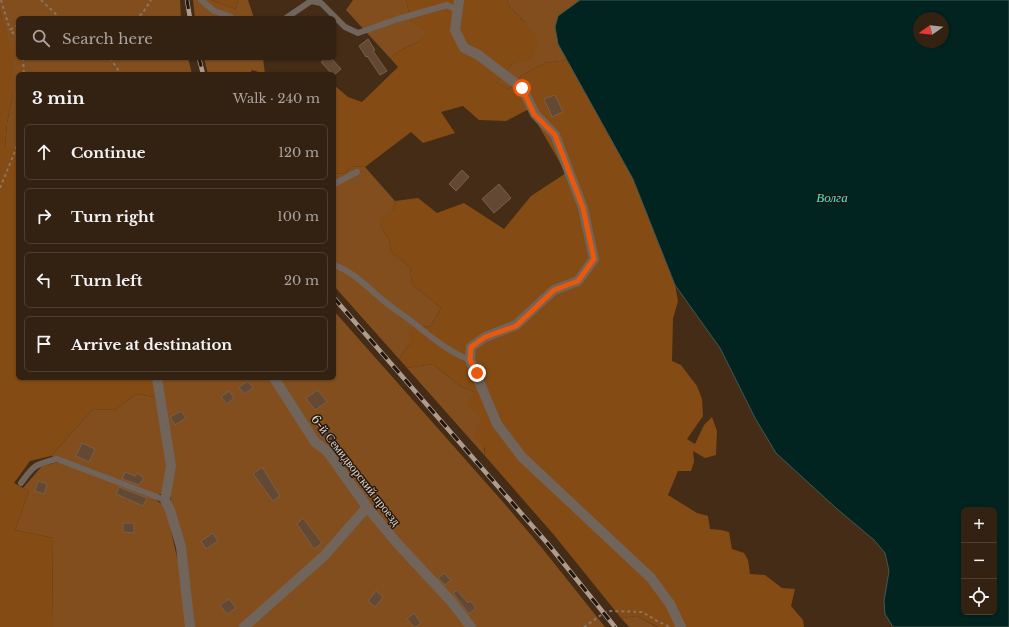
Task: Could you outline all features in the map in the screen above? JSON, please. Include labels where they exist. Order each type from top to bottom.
[{"type":"street","points":[[459,0],[455,30],[464,48],[477,54],[522,88],[534,114],[555,135],[583,208],[594,259],[578,281],[554,290],[516,326],[485,337],[471,347],[470,360],[497,424],[522,457],[651,578],[670,604],[681,627]]},
{"type":"street","points":[[157,380],[171,466],[165,500],[170,510],[180,547],[190,627]]},
{"type":"street","name":"6-й Семидворский проезд","points":[[275,380],[315,442],[327,451],[366,507],[450,600],[471,627]]},
{"type":"street","points":[[244,627],[324,556],[366,507]]},
{"type":"lane","points":[[201,0],[214,11],[230,16]]},
{"type":"lane","points":[[289,16],[311,1],[321,3],[334,16]]},
{"type":"lane","points":[[336,18],[345,27],[358,33],[398,19],[447,5],[457,10]]},
{"type":"lane","points":[[336,183],[357,172]]},
{"type":"lane","points":[[336,266],[344,268],[366,284],[384,301],[436,340],[460,356],[470,360]]},
{"type":"lane","points":[[21,483],[32,468],[41,463],[56,459],[165,500]]},
{"type":"path","points":[[1,0],[10,30],[16,36]]},
{"type":"path","points":[[41,0],[58,16]]},
{"type":"path","points":[[138,16],[142,14],[151,0]]},
{"type":"path","points":[[10,30],[16,26]]},
{"type":"path","points":[[23,60],[24,72]]},
{"type":"path","points":[[111,60],[120,72]]},
{"type":"path","points":[[0,188],[16,149]]},
{"type":"path","points":[[584,627],[604,613],[611,611],[622,611],[642,612],[671,627]]},
{"type":"shaded area","points":[[0,0],[180,0],[181,16],[16,16],[16,60],[188,60],[192,72],[16,72],[16,149],[5,149],[7,123],[13,94],[5,30],[0,11]]},
{"type":"shaded area","points":[[193,0],[211,0],[236,9],[238,0],[248,0],[253,16],[195,16]]},
{"type":"shaded area","points":[[211,0],[238,0],[236,9]]},
{"type":"shaded area","points":[[353,0],[406,0],[411,22],[426,31],[420,41],[403,49],[390,58],[346,10]]},
{"type":"shaded area","points":[[406,0],[507,0],[510,7],[525,22],[538,39],[532,60],[513,63],[497,83],[509,89],[522,75],[545,63],[567,60],[633,179],[675,285],[678,301],[673,319],[672,361],[681,365],[697,386],[702,399],[703,416],[687,439],[695,444],[704,425],[712,417],[717,431],[716,455],[705,458],[693,451],[694,462],[691,471],[678,471],[668,495],[697,513],[708,516],[710,529],[729,532],[732,549],[744,553],[748,560],[750,574],[765,575],[782,588],[795,589],[791,606],[803,620],[804,627],[658,627],[637,616],[621,618],[554,535],[485,456],[485,448],[474,436],[482,421],[468,403],[474,392],[460,386],[433,364],[407,368],[399,359],[406,348],[412,343],[408,333],[412,328],[431,326],[441,308],[412,284],[410,267],[391,252],[389,240],[380,225],[380,218],[393,211],[395,201],[418,198],[437,213],[464,203],[504,229],[531,196],[566,173],[529,109],[506,121],[479,120],[463,106],[441,112],[455,133],[423,143],[411,132],[365,167],[353,166],[345,173],[336,174],[336,87],[348,97],[362,102],[398,67],[390,58],[403,49],[420,41],[425,31],[411,23]]},
{"type":"shaded area","points":[[507,0],[580,0],[559,16],[558,44],[567,60],[545,63],[522,75],[509,89],[497,83],[513,63],[525,22],[510,7]]},
{"type":"shaded area","points":[[0,11],[13,57],[13,94],[7,123],[5,148],[16,149],[16,380],[155,380],[155,397],[136,394],[115,410],[93,409],[51,456],[30,461],[14,483],[29,491],[15,530],[53,538],[52,627],[0,627]]},
{"type":"shaded area","points":[[204,60],[263,60],[265,72],[252,70],[251,72],[208,72]]},
{"type":"shaded area","points":[[353,166],[365,167],[395,201],[393,211],[380,225],[389,240],[391,252],[410,267],[412,284],[441,308],[431,326],[412,328],[412,343],[406,348],[399,359],[336,288],[336,174],[345,173]]},
{"type":"shaded area","points":[[336,313],[503,502],[605,627],[474,627],[399,541],[317,439],[278,380],[336,380]]},
{"type":"shaded area","points":[[433,364],[460,386],[474,392],[482,421],[485,456],[407,368]]},
{"type":"shaded area","points":[[160,380],[272,380],[359,502],[361,507],[322,556],[239,627],[193,627],[174,510],[171,501]]},
{"type":"shaded area","points":[[136,394],[155,397],[169,464],[161,494],[156,495],[51,456],[93,409],[115,410]]},
{"type":"shaded area","points":[[59,462],[155,499],[163,505],[166,510],[183,583],[187,627],[52,627],[53,538],[15,530],[29,491],[23,488],[42,466]]},
{"type":"shaded area","points":[[368,513],[469,627],[248,627],[363,514]]},
{"type":"shaded area","points":[[637,616],[657,627],[629,627],[621,618]]},
{"type":"water","name":"Волга","points":[[580,0],[1009,0],[1009,627],[893,627],[885,614],[884,601],[889,571],[885,553],[874,540],[836,508],[776,453],[755,418],[720,348],[675,285],[633,179],[558,44],[555,27],[558,16]]},
{"type":"building","points":[[368,39],[375,50],[373,51],[387,71],[380,75],[359,46]]},
{"type":"building","points":[[324,60],[333,60],[341,69],[336,73],[336,72],[330,72],[321,62]]},
{"type":"building","points":[[555,95],[563,112],[552,117],[544,99]]},
{"type":"building","points":[[462,170],[469,177],[456,191],[449,184]]},
{"type":"building","points":[[499,184],[511,198],[494,213],[482,199]]},
{"type":"building","points":[[248,381],[253,388],[244,394],[239,387]]},
{"type":"building","points":[[318,390],[327,402],[315,410],[306,398]]},
{"type":"building","points":[[229,391],[234,398],[227,404],[221,397]]},
{"type":"building","points":[[181,411],[186,418],[175,425],[170,417]]},
{"type":"building","points":[[330,430],[336,439],[329,444],[320,436]]},
{"type":"building","points":[[82,443],[95,449],[89,462],[76,456]]},
{"type":"building","points":[[345,455],[353,464],[348,469],[340,459]]},
{"type":"building","points":[[262,467],[280,496],[273,501],[253,474]]},
{"type":"building","points":[[125,472],[135,476],[137,473],[144,478],[139,485],[122,479]]},
{"type":"building","points":[[38,481],[47,484],[44,494],[35,491]]},
{"type":"building","points":[[368,484],[374,491],[367,496],[362,489]]},
{"type":"building","points":[[119,487],[147,498],[143,506],[116,494]]},
{"type":"building","points":[[303,518],[322,543],[314,549],[297,524]]},
{"type":"building","points":[[123,523],[134,523],[134,533],[123,532]]},
{"type":"building","points":[[213,533],[218,541],[206,549],[201,541]]},
{"type":"building","points":[[444,573],[451,580],[445,585],[438,578]]},
{"type":"building","points":[[457,590],[468,603],[470,601],[476,608],[469,614],[453,593]]},
{"type":"building","points":[[376,591],[383,597],[375,607],[368,601]]},
{"type":"building","points":[[229,599],[236,608],[227,614],[220,605]]},
{"type":"building","points":[[414,613],[421,623],[416,627],[414,627],[407,619]]},
{"type":"railway","points":[[187,0],[190,16]]},
{"type":"railway","points":[[200,60],[202,72]]},
{"type":"railway","points":[[336,300],[548,544],[615,627]]},
{"type":"route","points":[[477,373],[470,360],[471,347],[485,337],[516,326],[554,290],[578,281],[594,259],[583,208],[555,135],[534,114],[522,88]]}]
